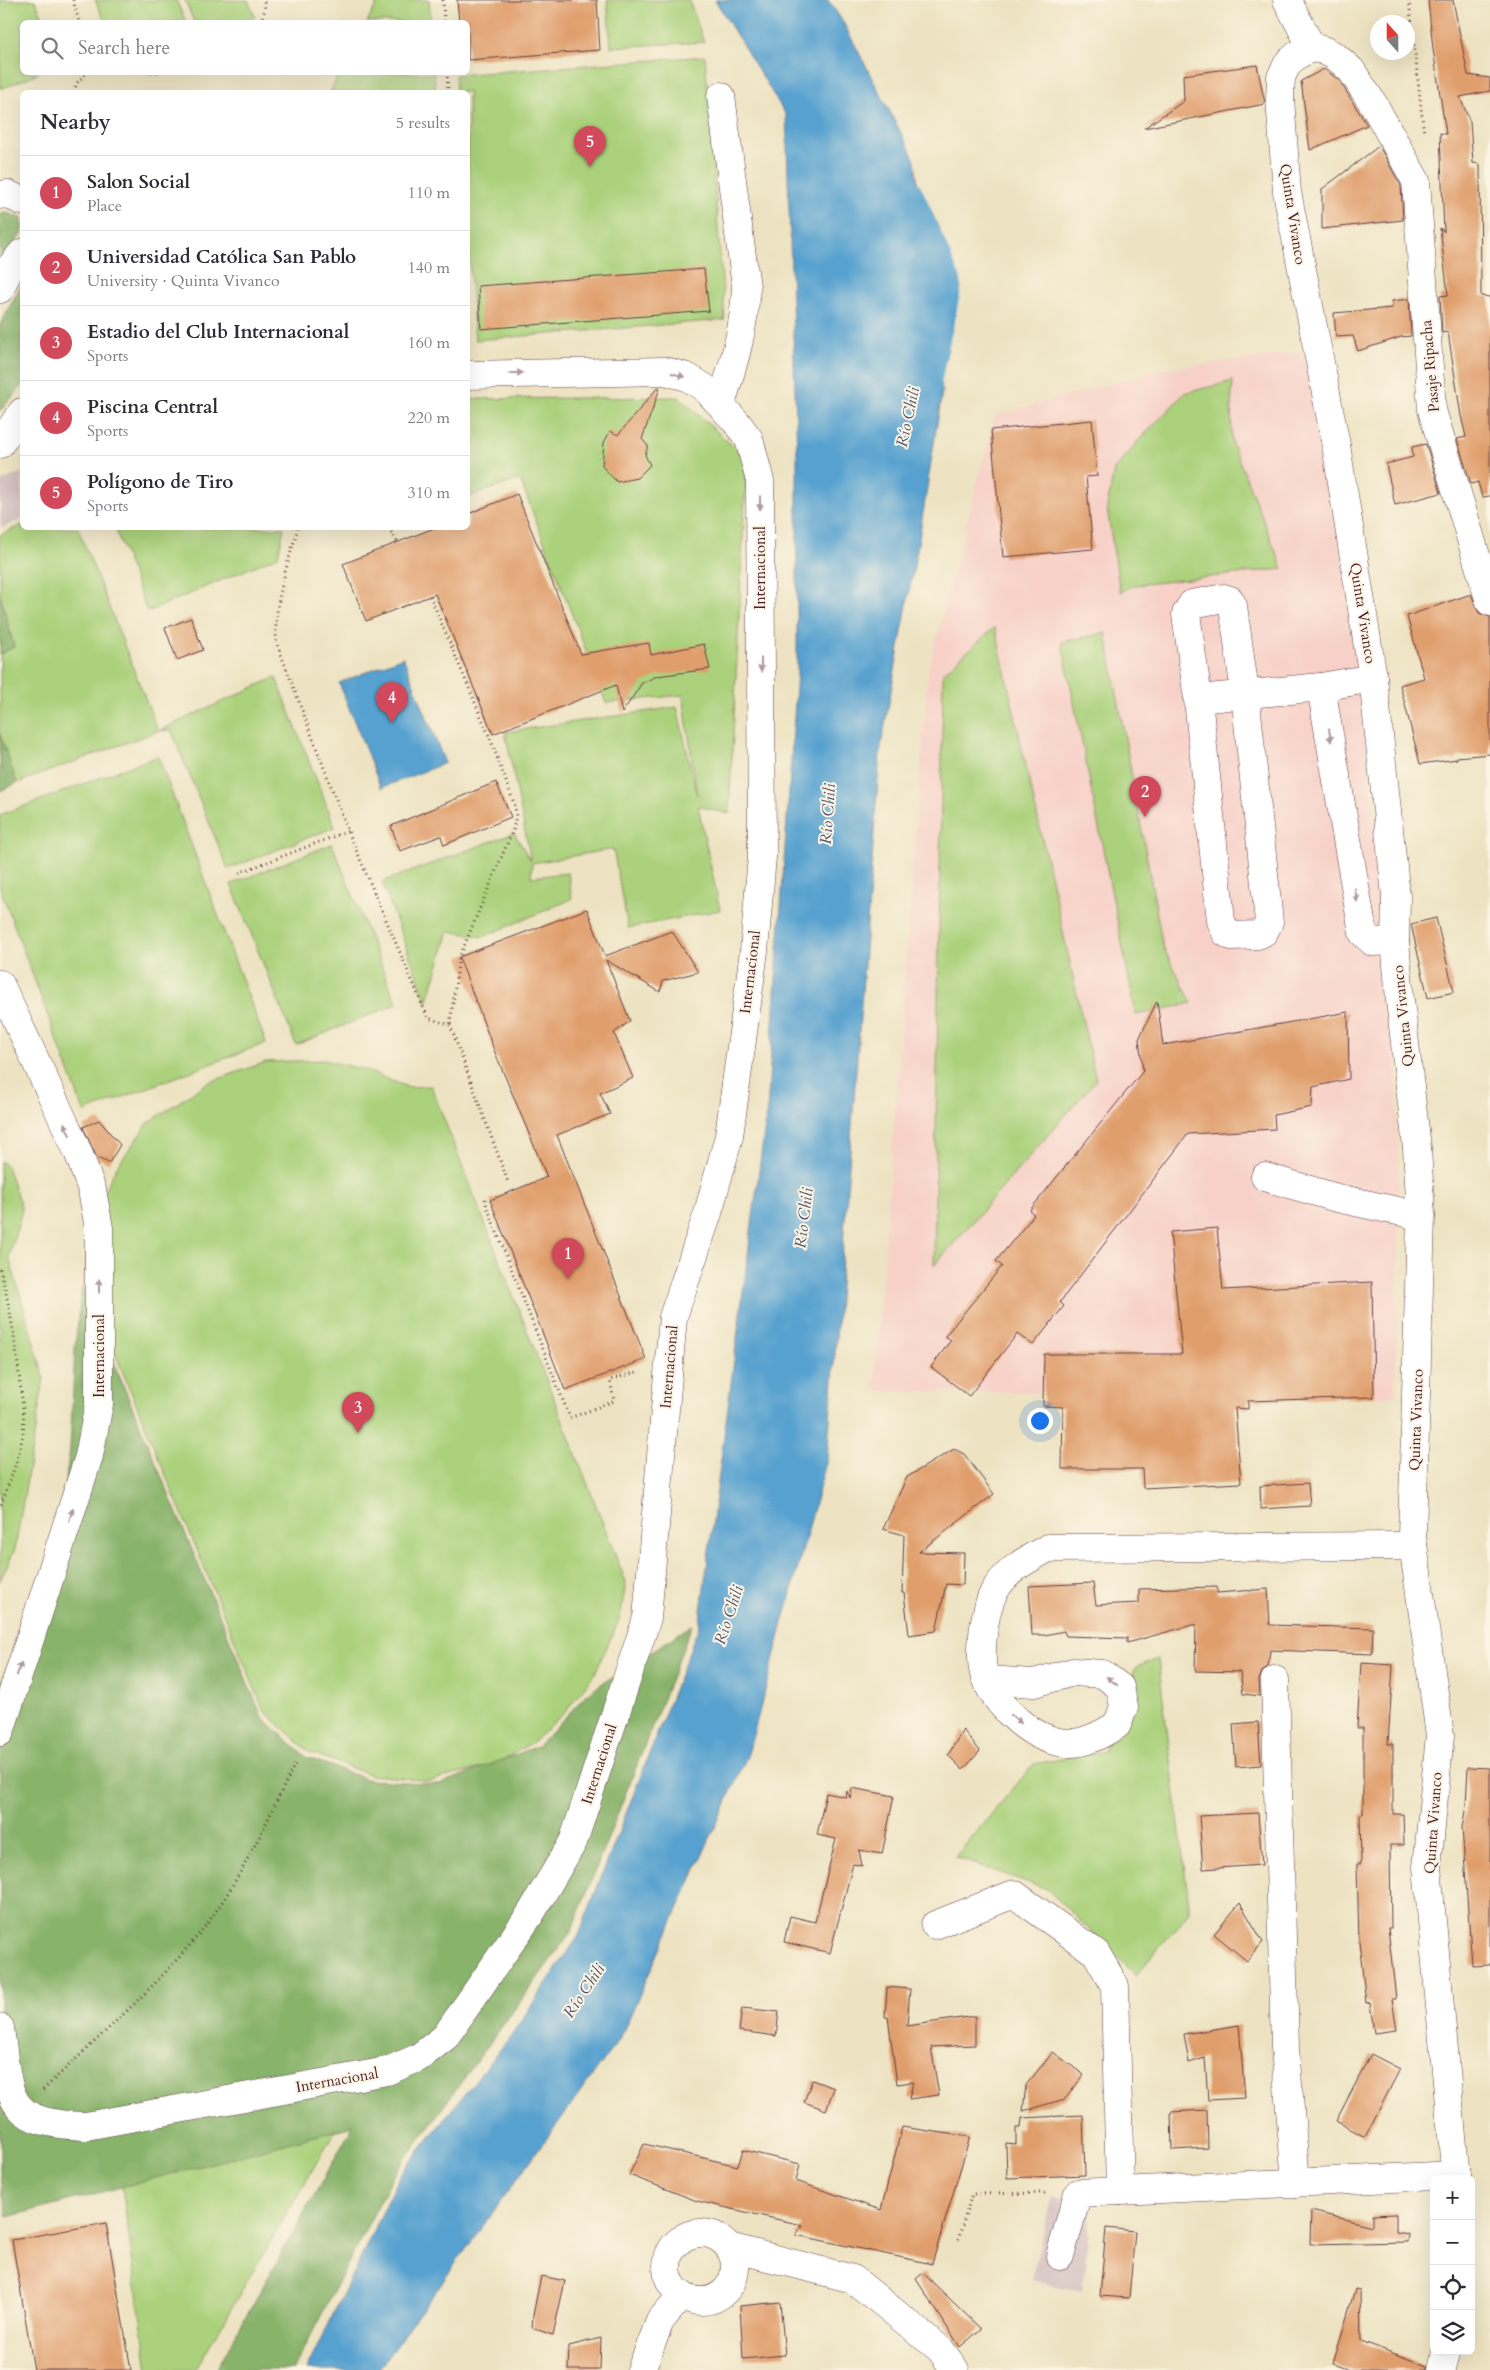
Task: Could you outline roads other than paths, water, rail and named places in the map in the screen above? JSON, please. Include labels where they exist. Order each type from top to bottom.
[{"type":"street","points":[[1287,0],[1312,48]]},
{"type":"street","name":"Pasaje Ripacha","points":[[1312,48],[1323,50],[1335,56],[1351,70],[1374,105],[1416,181],[1432,410],[1490,602]]},
{"type":"street","name":"Quinta Vivanco","points":[[1312,48],[1297,55],[1288,63],[1281,77],[1280,99],[1287,192],[1336,445],[1373,678],[1396,896],[1396,941],[1400,1000],[1418,1148],[1421,1216],[1413,1546],[1440,1735],[1427,1867],[1438,2005],[1456,2175]]},
{"type":"street","points":[[720,96],[746,287],[740,345],[721,404]]},
{"type":"street","points":[[0,195],[7,194],[20,200]]},
{"type":"street","points":[[0,289],[12,266],[20,256]]},
{"type":"street","name":"Internacional","points":[[0,2028],[8,2085],[21,2111],[34,2119],[61,2125],[86,2126],[387,2071],[418,2058],[445,2037],[531,1913],[573,1842],[647,1618],[673,1318],[708,1213],[729,1136],[754,951],[762,856],[760,481],[749,439],[721,404],[705,388],[687,378],[665,371],[470,375]]},
{"type":"street","points":[[0,444],[20,415]]},
{"type":"street","points":[[1224,598],[1230,600],[1233,606],[1245,693],[1269,922],[1264,932],[1258,935],[1231,936],[1226,933],[1221,921],[1198,698],[1186,614],[1192,604],[1224,598]]},
{"type":"street","points":[[1198,698],[1322,687],[1373,678]]},
{"type":"street","points":[[1322,687],[1362,928],[1366,936],[1373,942],[1396,941]]},
{"type":"street","name":"Internacional","points":[[0,984],[78,1152],[92,1190],[99,1228],[99,1404],[89,1456],[0,1732]]},
{"type":"street","points":[[1265,1177],[1337,1198],[1421,1216]]},
{"type":"street","points":[[986,1680],[981,1660],[986,1616],[996,1588],[1017,1565],[1048,1548],[1413,1546]]},
{"type":"street","points":[[1275,1680],[1285,2048],[1296,2183]]},
{"type":"street","points":[[935,1925],[1014,1894],[1096,1953],[1115,1986],[1120,2191]]},
{"type":"street","points":[[1060,2256],[1078,2193],[1430,2178]]},
{"type":"street","points":[[698,2233],[710,2234],[721,2239],[729,2247],[734,2256],[734,2277],[722,2294],[702,2301],[682,2295],[673,2287],[667,2264],[670,2253],[677,2243],[687,2236],[698,2233]]},
{"type":"street","points":[[729,2247],[853,2279],[940,2349],[952,2365]]},
{"type":"street","points":[[641,2370],[660,2321],[682,2295]]},
{"type":"street","points":[[1442,2370],[1445,2355]]},
{"type":"water","points":[[715,0],[828,0],[842,20],[915,160],[942,392],[919,539],[880,752],[827,1459],[748,1754],[620,2038],[378,2370],[306,2370],[402,2172],[510,2037],[578,1937],[699,1626],[767,1110],[797,673],[797,454],[786,115]]},
{"type":"water","points":[[403,657],[445,763],[381,788],[339,683]]},
{"type":"waterway","name":"Río Chili","points":[[899,199],[936,285],[917,373]]},
{"type":"place","name":"Polígono de Tiro","points":[[590,167]]},
{"type":"place","name":"Piscina Central","points":[[392,723]]},
{"type":"place","name":"Universidad Católica San Pablo","points":[[1145,817]]},
{"type":"place","name":"Salon Social","points":[[568,1279]]},
{"type":"place","name":"Estadio del Club Internacional","points":[[358,1433]]}]
